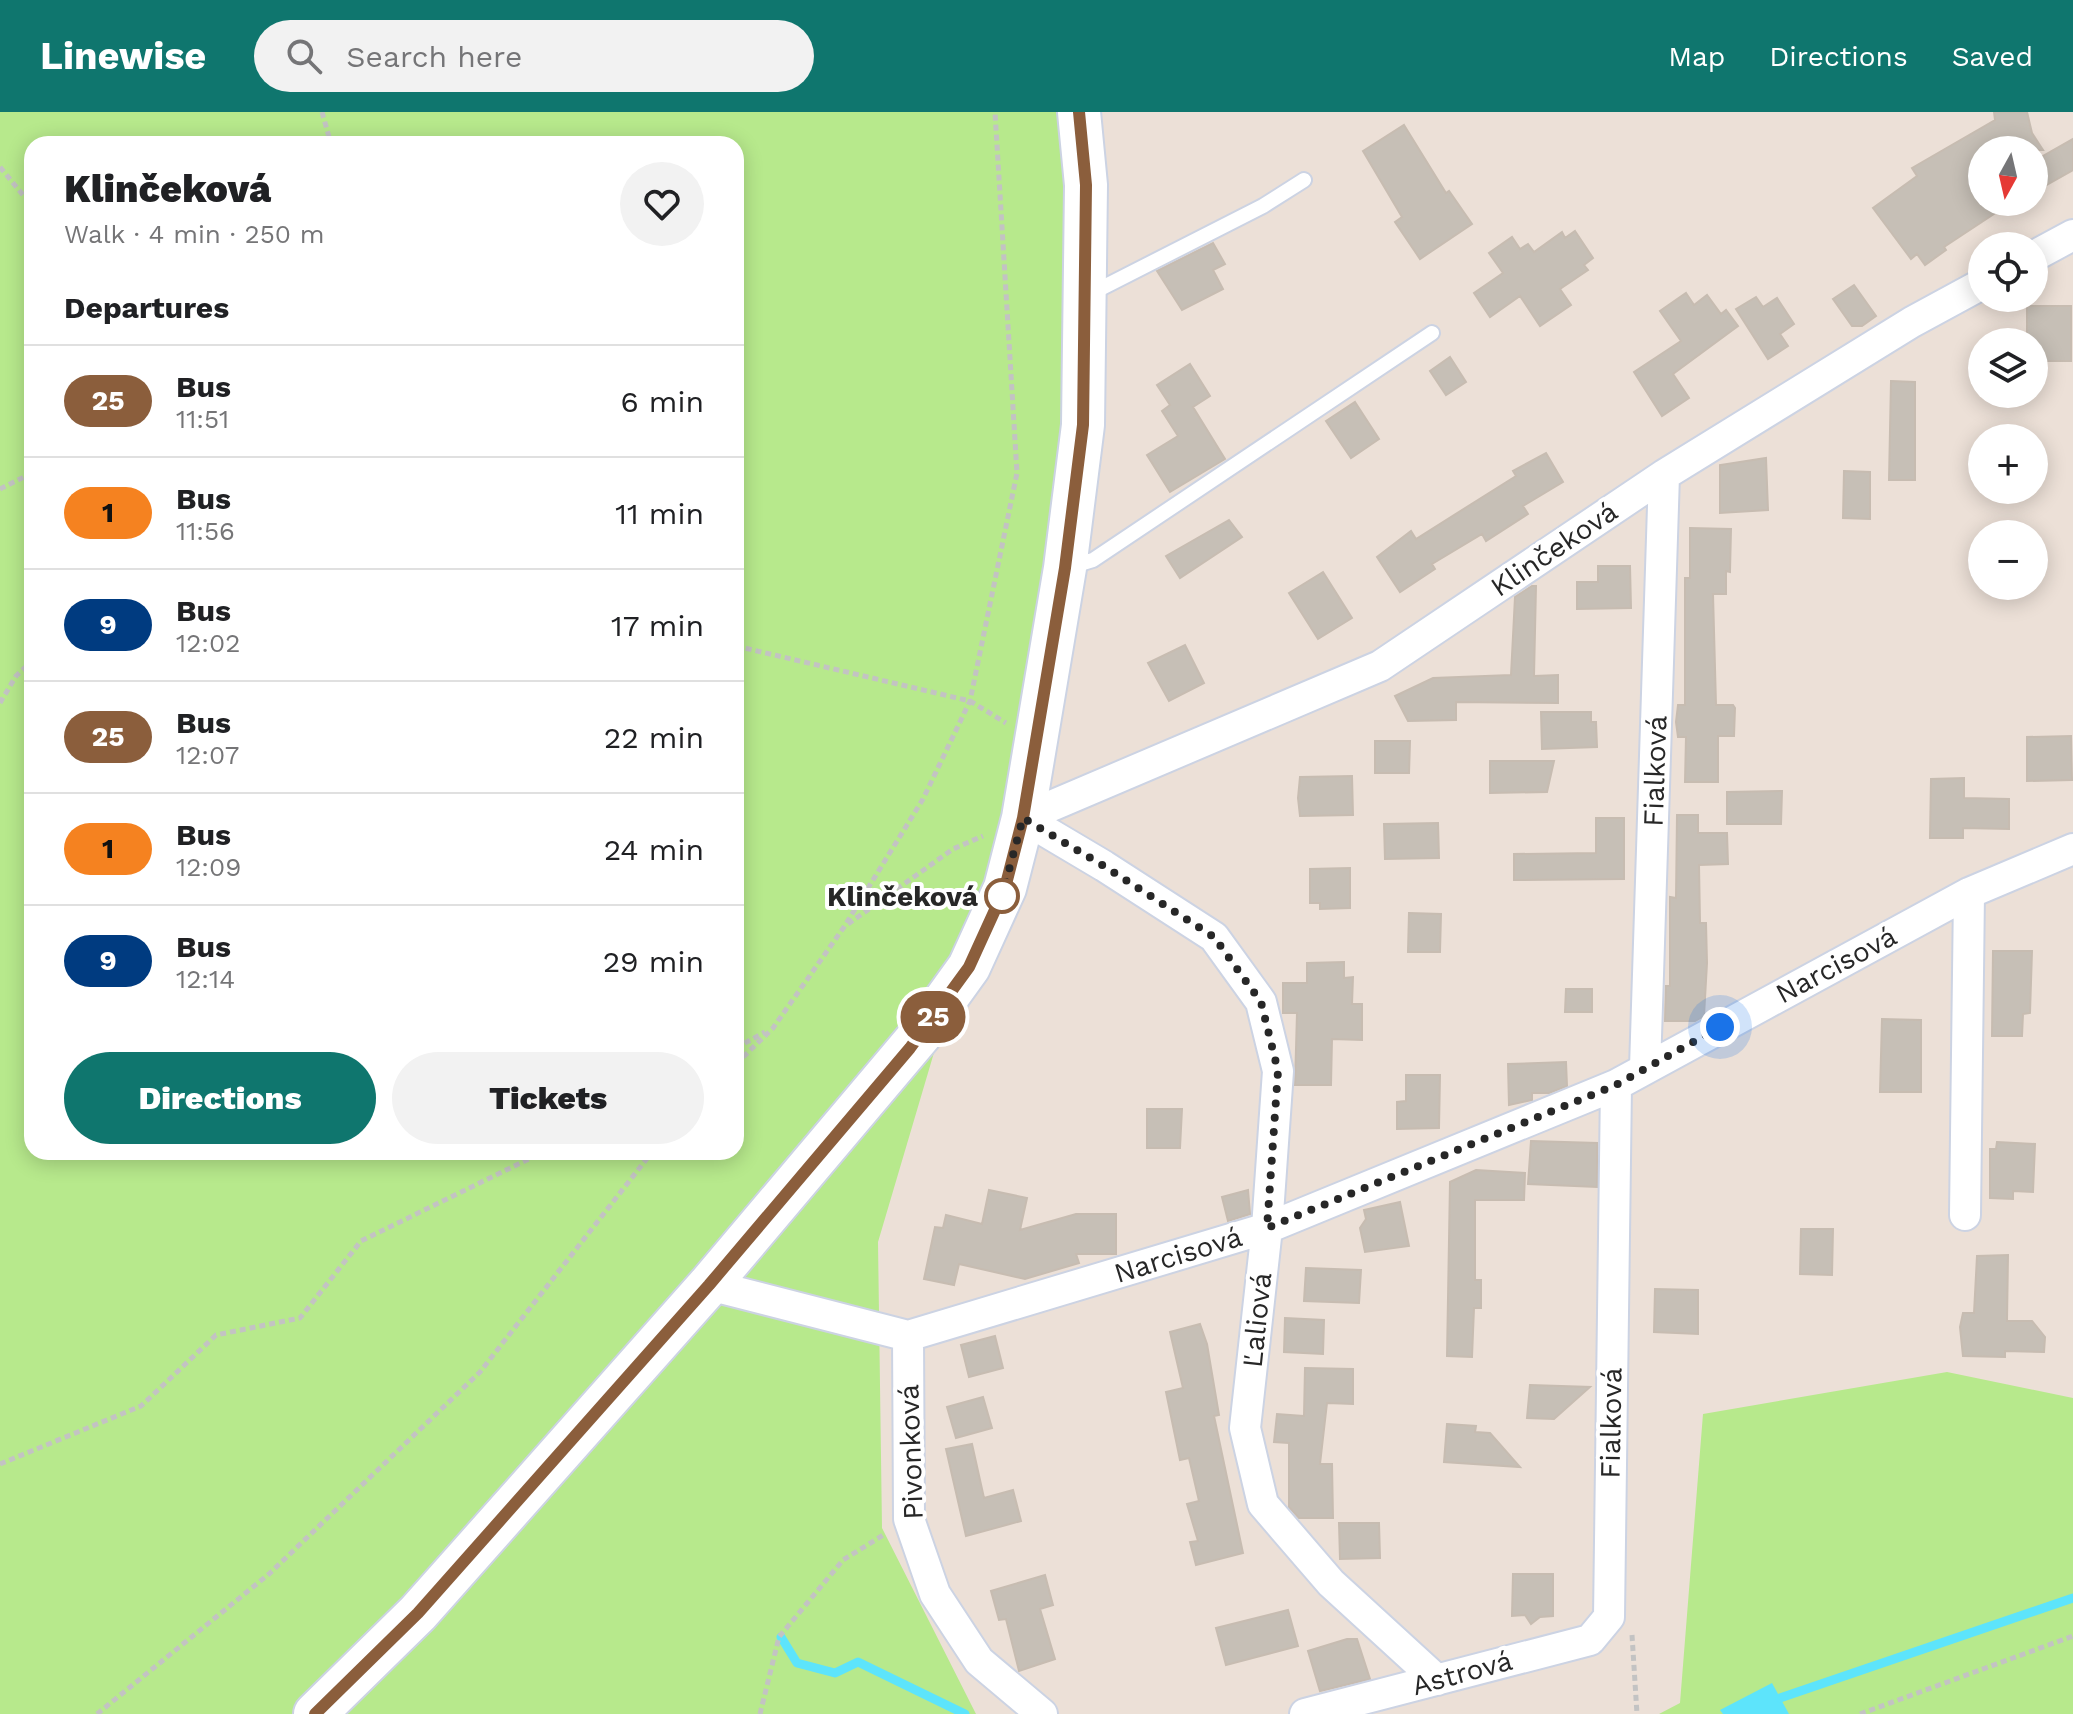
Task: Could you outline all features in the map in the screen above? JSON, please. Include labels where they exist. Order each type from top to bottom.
[{"type":"street","points":[[315,1714],[418,1613],[709,1285],[906,1052],[969,967],[1005,888],[1023,818],[1065,568],[1083,425],[1086,185],[1079,112]]},
{"type":"street","points":[[2048,248],[2073,235]]},
{"type":"street","name":"Klinčeková","points":[[1023,818],[1380,666],[1664,475],[1912,322],[1968,292]]},
{"type":"street","name":"Fialková","points":[[1645,1068],[1664,475]]},
{"type":"street","name":"Ľaliová","points":[[1023,818],[1214,937],[1261,1002],[1278,1071],[1267,1228],[1245,1428],[1263,1504],[1331,1583],[1437,1680]]},
{"type":"street","name":"Narcisová","points":[[908,1336],[1267,1228],[1616,1085],[1969,893],[2073,849]]},
{"type":"street","points":[[1965,1215],[1969,893]]},
{"type":"street","name":"Fialková","points":[[1609,1617],[1616,1085]]},
{"type":"street","points":[[709,1285],[908,1336]]},
{"type":"street","name":"Pivonková","points":[[908,1336],[909,1519],[935,1594],[979,1661],[1042,1714]]},
{"type":"street","name":"Astrová","points":[[1305,1714],[1590,1640],[1609,1617]]},
{"type":"lane","points":[[1086,296],[1263,206],[1304,180]]},
{"type":"lane","points":[[1065,568],[1093,560],[1432,333]]},
{"type":"path","points":[[322,112],[329,136]]},
{"type":"path","points":[[744,1056],[773,1028],[844,927],[923,799],[970,701],[1017,473],[995,112]]},
{"type":"path","points":[[0,167],[24,196]]},
{"type":"path","points":[[0,489],[24,477]]},
{"type":"path","points":[[744,648],[970,701],[1003,722]]},
{"type":"path","points":[[0,703],[24,668]]},
{"type":"path","points":[[844,927],[953,849],[1023,818]]},
{"type":"path","points":[[744,1044],[773,1028]]},
{"type":"path","points":[[0,1464],[141,1406],[216,1335],[300,1318],[361,1241],[527,1160]]},
{"type":"path","points":[[97,1714],[269,1574],[480,1372],[646,1160]]},
{"type":"path","points":[[760,1714],[779,1637],[843,1560],[909,1519]]},
{"type":"path","points":[[1860,1714],[2073,1636]]},
{"type":"green space","points":[[0,112],[1062,112],[1076,313],[1043,684],[878,1242],[882,1528],[976,1714],[0,1714]]},
{"type":"green space","points":[[1947,1372],[2073,1398],[2073,1714],[1659,1714],[1680,1703],[1703,1414]]},
{"type":"water","points":[[1772,1683],[1789,1714],[1723,1714],[1720,1710]]},
{"type":"building","points":[[1994,112],[2027,112],[2034,136],[1968,136],[1968,216],[1991,216],[1944,247],[1946,250],[1925,265],[1917,254],[1911,259],[1873,208],[1917,176],[1912,168],[1995,120]]},
{"type":"building","points":[[1404,125],[1446,193],[1449,191],[1472,224],[1420,259],[1395,222],[1402,217],[1363,151]]},
{"type":"building","points":[[2073,139],[2073,170],[2048,184],[2048,153]]},
{"type":"building","points":[[1575,231],[1593,258],[1584,265],[1588,270],[1560,289],[1571,305],[1540,326],[1520,296],[1490,317],[1474,293],[1503,273],[1489,253],[1512,237],[1520,249],[1528,244],[1534,252],[1562,232],[1565,238]]},
{"type":"building","points":[[1213,243],[1225,264],[1213,270],[1223,289],[1182,310],[1157,271]]},
{"type":"building","points":[[1854,285],[1876,316],[1862,326],[1852,326],[1833,299]]},
{"type":"building","points":[[1686,293],[1694,305],[1707,295],[1721,314],[1726,310],[1738,326],[1673,374],[1689,398],[1662,416],[1634,372],[1681,341],[1660,311]]},
{"type":"building","points":[[1756,297],[1763,307],[1777,298],[1794,324],[1780,334],[1788,346],[1768,359],[1736,309]]},
{"type":"building","points":[[2048,306],[2071,306],[2071,361],[2048,361],[2048,328],[2027,328],[2027,312],[2048,312]]},
{"type":"building","points":[[1450,357],[1466,382],[1446,395],[1430,371]]},
{"type":"building","points":[[1190,364],[1210,396],[1193,407],[1225,459],[1170,492],[1147,455],[1178,436],[1162,411],[1170,405],[1157,385]]},
{"type":"building","points":[[1891,381],[1915,382],[1915,480],[1889,480]]},
{"type":"building","points":[[1355,402],[1379,439],[1351,458],[1326,421]]},
{"type":"building","points":[[1546,453],[1563,482],[1523,506],[1528,514],[1486,541],[1482,534],[1432,564],[1435,569],[1400,592],[1377,557],[1411,531],[1416,539],[1516,476],[1513,471]]},
{"type":"building","points":[[1766,458],[1768,510],[1720,513],[1720,465]]},
{"type":"building","points":[[1844,471],[1870,472],[1870,519],[1843,518]]},
{"type":"building","points":[[1229,520],[1242,537],[1180,578],[1166,556]]},
{"type":"building","points":[[1690,528],[1731,529],[1726,594],[1713,594],[1716,705],[1733,705],[1735,708],[1734,736],[1718,736],[1718,782],[1685,782],[1686,737],[1678,737],[1676,722],[1678,705],[1685,705],[1685,578],[1690,578]]},
{"type":"building","points":[[1598,566],[1630,566],[1631,608],[1577,609],[1577,582],[1598,582]]},
{"type":"building","points":[[1323,572],[1352,618],[1318,639],[1289,593]]},
{"type":"building","points":[[1536,586],[1534,676],[1558,675],[1558,703],[1456,702],[1456,720],[1408,721],[1395,696],[1433,678],[1511,675],[1515,597]]},
{"type":"building","points":[[1185,645],[1204,683],[1169,701],[1148,663]]},
{"type":"building","points":[[1541,712],[1591,712],[1591,722],[1596,722],[1597,747],[1542,749]]},
{"type":"building","points":[[2071,736],[2072,780],[2027,781],[2027,737]]},
{"type":"building","points":[[1375,741],[1410,741],[1409,773],[1375,773]]},
{"type":"building","points":[[1490,761],[1554,761],[1547,792],[1490,793]]},
{"type":"building","points":[[1352,776],[1353,815],[1300,816],[1300,777]]},
{"type":"building","points":[[1964,778],[1964,798],[2009,799],[2009,829],[1963,828],[1963,838],[1930,838],[1931,779]]},
{"type":"building","points":[[1782,791],[1781,824],[1727,824],[1727,792]]},
{"type":"building","points":[[1677,815],[1698,815],[1698,833],[1727,833],[1728,864],[1699,865],[1700,923],[1706,923],[1707,963],[1704,1016],[1695,1021],[1665,1021],[1666,986],[1670,986],[1670,897],[1676,898]]},
{"type":"building","points":[[1596,818],[1624,818],[1624,879],[1514,880],[1514,854],[1596,853]]},
{"type":"building","points":[[1438,823],[1439,858],[1385,859],[1384,824]]},
{"type":"building","points":[[1350,868],[1350,908],[1320,909],[1320,903],[1310,903],[1310,869]]},
{"type":"building","points":[[1409,913],[1441,914],[1440,952],[1408,952]]},
{"type":"building","points":[[1993,951],[2032,951],[2030,1013],[2023,1014],[2022,1036],[1992,1036]]},
{"type":"building","points":[[1344,962],[1344,978],[1353,977],[1352,1004],[1362,1004],[1362,1040],[1332,1039],[1331,1085],[1295,1085],[1297,1013],[1283,1013],[1283,983],[1307,983],[1307,963]]},
{"type":"building","points":[[1566,989],[1592,989],[1592,1012],[1565,1012]]},
{"type":"building","points":[[1882,1019],[1921,1020],[1921,1092],[1880,1092]]},
{"type":"building","points":[[1566,1062],[1567,1086],[1549,1093],[1532,1093],[1532,1100],[1509,1105],[1508,1064]]},
{"type":"building","points":[[1406,1075],[1440,1075],[1439,1128],[1397,1129],[1397,1102],[1406,1101]]},
{"type":"building","points":[[1147,1109],[1182,1109],[1180,1148],[1147,1148]]},
{"type":"building","points":[[1531,1141],[1597,1143],[1597,1187],[1528,1184]]},
{"type":"building","points":[[1997,1142],[2035,1144],[2033,1192],[2013,1191],[2013,1199],[1990,1198],[1990,1149],[1996,1149]]},
{"type":"building","points":[[1476,1170],[1525,1173],[1524,1200],[1475,1200],[1475,1280],[1481,1280],[1481,1308],[1474,1308],[1472,1357],[1447,1356],[1450,1182]]},
{"type":"building","points":[[989,1190],[1027,1198],[1020,1230],[1076,1214],[1116,1214],[1116,1254],[1076,1254],[1079,1263],[1025,1279],[959,1264],[954,1285],[924,1279],[935,1227],[943,1228],[946,1215],[982,1224]]},
{"type":"building","points":[[1248,1190],[1250,1214],[1228,1221],[1222,1197]]},
{"type":"building","points":[[1400,1202],[1409,1246],[1365,1252],[1360,1228],[1366,1219],[1364,1210]]},
{"type":"building","points":[[1801,1229],[1833,1229],[1832,1275],[1800,1274]]},
{"type":"building","points":[[2008,1255],[2007,1321],[2032,1321],[2045,1337],[2044,1352],[2005,1351],[2005,1357],[1963,1356],[1960,1327],[1963,1313],[1974,1313],[1977,1256]]},
{"type":"building","points":[[1306,1268],[1361,1270],[1359,1303],[1304,1301]]},
{"type":"building","points":[[1655,1289],[1698,1290],[1698,1334],[1654,1332]]},
{"type":"building","points":[[1285,1318],[1324,1320],[1323,1354],[1284,1352]]},
{"type":"building","points":[[1200,1324],[1207,1344],[1219,1415],[1214,1416],[1243,1553],[1196,1565],[1190,1542],[1198,1541],[1187,1504],[1199,1501],[1189,1458],[1180,1460],[1166,1392],[1183,1388],[1170,1332]]},
{"type":"building","points":[[995,1336],[1003,1368],[969,1377],[961,1345]]},
{"type":"building","points":[[1305,1368],[1353,1369],[1353,1404],[1327,1403],[1320,1464],[1332,1464],[1333,1518],[1299,1518],[1289,1507],[1289,1443],[1274,1442],[1277,1414],[1304,1416]]},
{"type":"building","points":[[1530,1385],[1590,1387],[1554,1419],[1527,1418]]},
{"type":"building","points":[[983,1397],[992,1428],[956,1438],[947,1407]]},
{"type":"building","points":[[1447,1424],[1476,1426],[1475,1432],[1490,1433],[1520,1467],[1444,1462]]},
{"type":"building","points":[[972,1444],[984,1498],[1013,1490],[1021,1521],[966,1536],[946,1449]]},
{"type":"building","points":[[1339,1523],[1379,1523],[1380,1558],[1340,1559]]},
{"type":"building","points":[[1513,1574],[1553,1574],[1553,1616],[1540,1617],[1531,1624],[1525,1615],[1512,1616]]},
{"type":"building","points":[[1045,1575],[1053,1605],[1040,1609],[1055,1659],[1019,1671],[1006,1619],[999,1620],[991,1591]]},
{"type":"building","points":[[1288,1610],[1298,1646],[1226,1665],[1216,1628]]},
{"type":"building","points":[[1357,1639],[1370,1679],[1320,1691],[1308,1651]]},
{"type":"waterway","points":[[1780,1698],[2073,1598]]},
{"type":"waterway","points":[[781,1637],[797,1663],[835,1673],[858,1662],[965,1714]]},
{"type":"bus line","name":"25","points":[[315,1714],[418,1613],[709,1285],[910,1048],[969,967],[1005,888],[1023,818],[1051,668],[1065,568],[1083,425],[1086,185],[1079,112]]},
{"type":"place","name":"Klinčeková","points":[[1002,896]]},
{"type":"route","points":[[1002,896],[1023,818],[1214,937],[1261,1002],[1278,1071],[1267,1228],[1616,1085],[1720,1027]]}]
